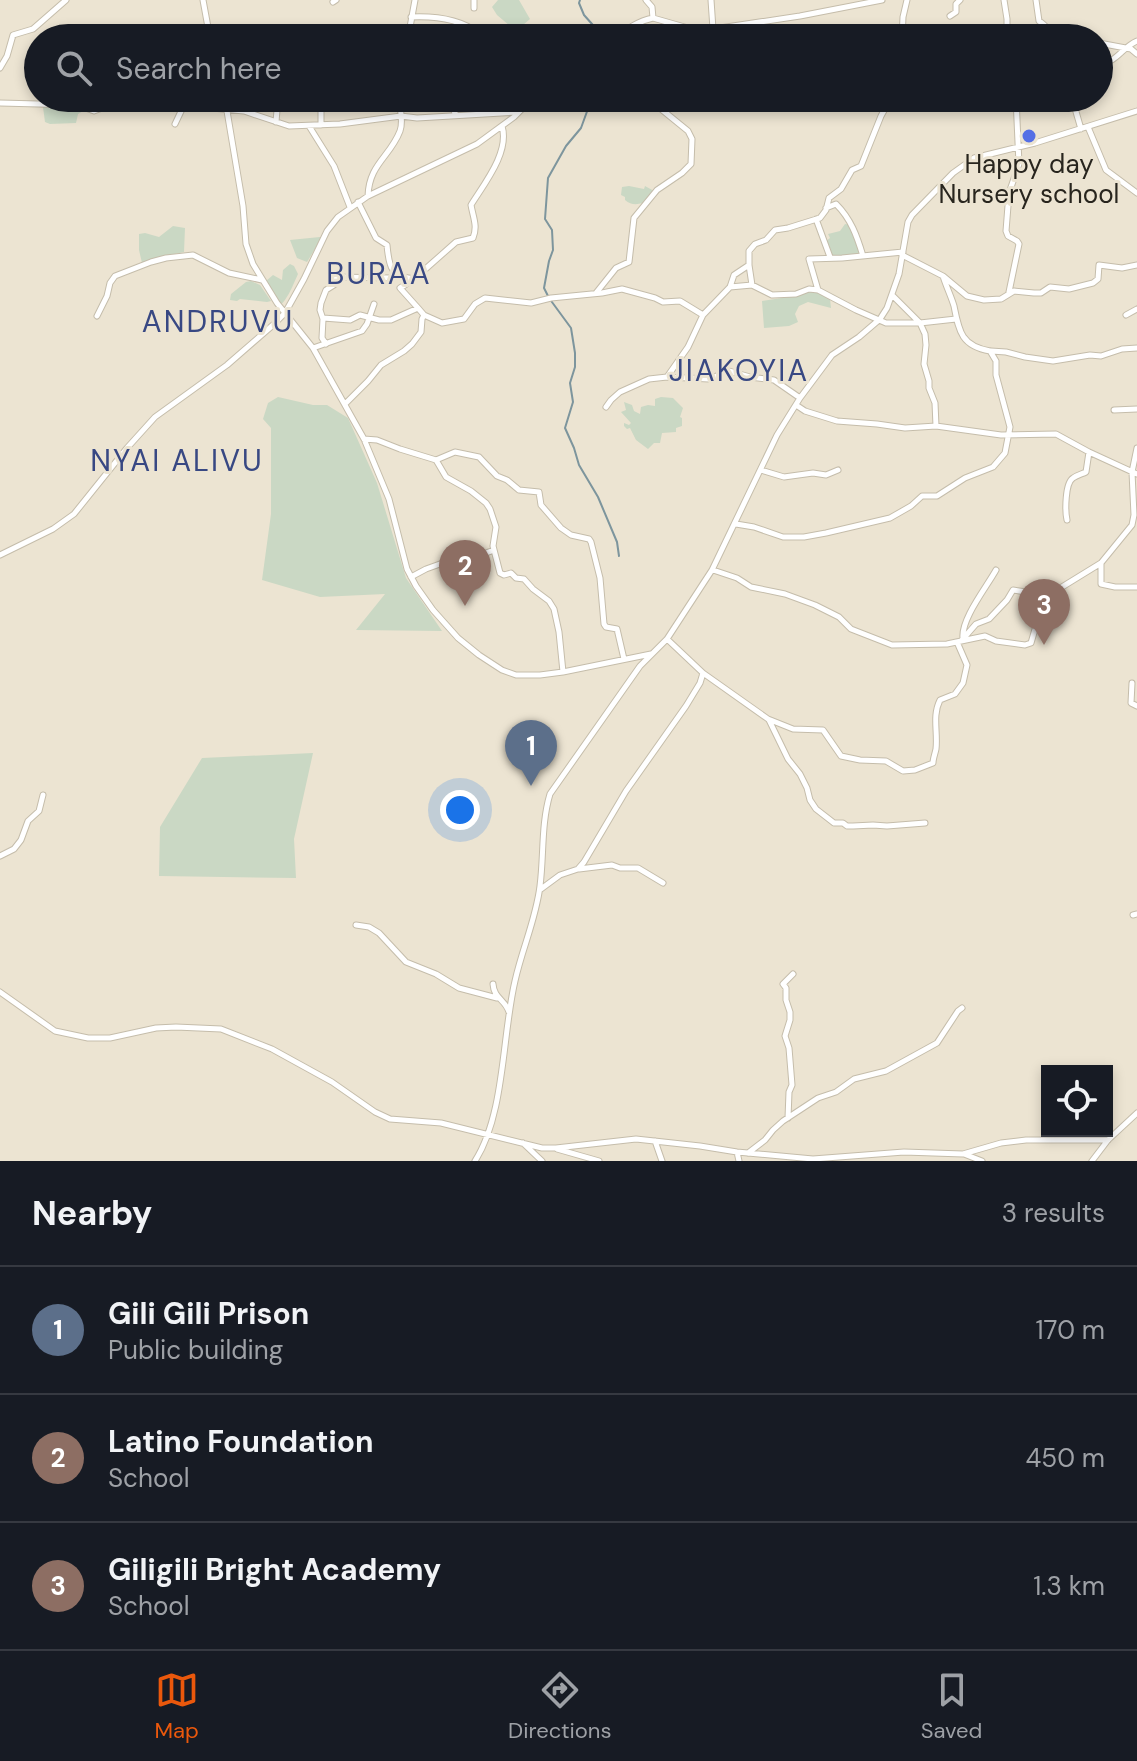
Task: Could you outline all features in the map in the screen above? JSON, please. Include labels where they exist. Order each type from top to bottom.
[{"type":"street","points":[[39,24],[66,0]]},
{"type":"street","points":[[203,0],[207,24]]},
{"type":"street","points":[[410,24],[415,0]]},
{"type":"street","points":[[474,0],[474,8]]},
{"type":"street","points":[[646,0],[652,7],[653,18]]},
{"type":"street","points":[[711,0],[713,24]]},
{"type":"street","points":[[744,24],[882,0]]},
{"type":"street","points":[[903,24],[907,0]]},
{"type":"street","points":[[950,16],[956,12],[956,4],[960,0]]},
{"type":"street","points":[[1004,0],[1007,24]]},
{"type":"street","points":[[1036,0],[1039,21],[1045,24]]},
{"type":"street","points":[[411,17],[441,18],[464,24]]},
{"type":"street","points":[[636,24],[653,18],[674,24]]},
{"type":"street","points":[[0,68],[13,35],[24,32]]},
{"type":"street","points":[[1113,61],[1137,41]]},
{"type":"street","points":[[1113,46],[1137,54]]},
{"type":"street","points":[[0,103],[24,104]]},
{"type":"street","points":[[475,1161],[489,1134],[515,980],[537,907],[544,816],[550,794],[640,666],[667,639],[712,570],[778,433],[800,398],[832,355],[880,319],[899,274],[908,222],[912,215],[962,165],[985,154],[1019,147],[1137,111]]},
{"type":"street","points":[[175,124],[181,112]]},
{"type":"street","points":[[227,112],[246,244],[253,264],[285,313],[313,348],[364,439],[389,499],[411,577],[433,610],[458,638],[479,655],[502,670],[527,676],[651,654]]},
{"type":"street","points":[[249,112],[289,126],[401,116],[417,118],[518,112]]},
{"type":"street","points":[[276,122],[277,112]]},
{"type":"street","points":[[321,112],[321,125]]},
{"type":"street","points":[[368,196],[373,171],[394,143],[401,127],[401,112]]},
{"type":"street","points":[[455,112],[457,116]]},
{"type":"street","points":[[0,555],[53,529],[74,514],[155,417],[227,365],[285,313],[327,231],[338,217],[368,196],[470,148],[518,112]]},
{"type":"street","points":[[595,294],[616,268],[629,262],[634,218],[645,203],[691,164],[692,139],[688,131],[665,112]]},
{"type":"street","points":[[752,285],[750,248],[766,240],[773,232],[823,215],[829,198],[841,189],[852,170],[861,166],[883,112]]},
{"type":"street","points":[[1008,293],[1019,244],[1006,231],[1009,193],[1019,169],[1017,112]]},
{"type":"street","points":[[1078,112],[1106,170],[1137,193]]},
{"type":"street","points":[[309,125],[334,166],[350,207]]},
{"type":"street","points":[[502,126],[504,138],[501,152],[471,205],[475,219],[473,238],[456,242],[400,288],[424,315],[442,323],[464,319],[475,304],[485,298],[531,303],[622,289],[663,302],[680,301],[703,315]]},
{"type":"street","points":[[358,202],[376,238],[387,245],[388,258],[395,273],[399,277],[414,279]]},
{"type":"street","points":[[826,208],[835,204],[839,207],[851,223],[863,256]]},
{"type":"street","points":[[816,219],[831,258]]},
{"type":"street","points":[[818,290],[808,260],[903,254],[943,276],[967,296],[996,300],[1019,290],[1038,293],[1050,287],[1069,289],[1096,281],[1099,265],[1122,268],[1137,265]]},
{"type":"street","points":[[97,316],[115,276],[166,258],[193,255],[229,273],[262,280]]},
{"type":"street","points":[[667,377],[688,347],[703,315],[730,287],[734,275],[749,265]]},
{"type":"street","points":[[326,344],[322,338],[322,298],[338,276],[386,278],[393,277],[395,273]]},
{"type":"street","points":[[943,276],[962,336],[979,349],[1053,361],[1137,348]]},
{"type":"street","points":[[730,287],[752,285],[772,295],[818,290],[886,323],[956,319]]},
{"type":"street","points":[[892,295],[920,323],[926,337],[924,364],[935,403],[936,426]]},
{"type":"street","points":[[313,348],[362,331],[374,304]]},
{"type":"street","points":[[323,318],[350,320],[360,315],[382,320],[395,319],[418,308]]},
{"type":"street","points":[[1126,315],[1137,309]]},
{"type":"street","points":[[345,404],[381,365],[412,344],[421,332],[424,315]]},
{"type":"street","points":[[736,524],[793,538],[881,521],[911,506],[922,496],[937,496],[965,478],[993,467],[1005,453],[1010,435],[996,375],[996,361],[990,351]]},
{"type":"street","points":[[606,407],[627,388],[654,378],[709,379],[729,371],[774,380],[800,398]]},
{"type":"street","points":[[796,405],[837,421],[905,428],[936,426],[991,434],[1056,434],[1134,473]]},
{"type":"street","points":[[1114,410],[1137,409]]},
{"type":"street","points":[[364,439],[377,440],[436,460],[455,452],[479,457],[497,476],[519,490],[540,493],[541,505],[567,533],[589,539],[593,546],[600,578],[604,624],[617,629],[624,659]]},
{"type":"street","points":[[712,570],[737,578],[751,587],[785,594],[815,605],[839,617],[851,629],[892,645],[922,645],[985,636],[996,641],[1029,644],[1039,614],[1052,604],[1062,587],[1101,563],[1134,522],[1137,448]]},
{"type":"street","points":[[1067,520],[1065,505],[1069,482],[1086,472],[1089,452]]},
{"type":"street","points":[[436,460],[446,477],[486,503],[496,527],[494,550],[500,573],[511,573],[516,578],[524,579],[551,603],[558,623],[563,672]]},
{"type":"street","points":[[761,470],[784,477],[807,473],[826,475],[838,470]]},
{"type":"street","points":[[411,577],[451,560],[474,560],[494,550]]},
{"type":"street","points":[[1101,563],[1101,584],[1137,587]]},
{"type":"street","points":[[667,639],[703,673],[768,719],[793,729],[823,730],[843,757],[886,761],[903,771],[915,770],[933,763],[936,707],[940,700],[955,694],[962,685],[967,665],[960,640],[962,632],[996,570]]},
{"type":"street","points":[[960,640],[976,624],[989,619],[1013,590],[1026,592],[1046,588],[1055,597]]},
{"type":"street","points":[[578,869],[626,791],[686,706],[703,673]]},
{"type":"street","points":[[1132,683],[1131,703],[1137,706]]},
{"type":"street","points":[[768,719],[788,759],[800,774],[810,800],[834,823],[847,826],[925,823]]},
{"type":"street","points":[[0,856],[14,849],[21,840],[28,821],[39,811],[43,795]]},
{"type":"street","points":[[540,889],[560,875],[578,869],[612,865],[640,869],[663,883]]},
{"type":"street","points":[[356,925],[379,933],[406,962],[424,967],[459,988],[497,998],[505,1004],[509,1013]]},
{"type":"street","points":[[788,1118],[792,1085],[785,1036],[790,1012],[783,984],[793,974]]},
{"type":"street","points":[[493,984],[497,998]]},
{"type":"street","points":[[0,992],[55,1031],[88,1038],[110,1038],[166,1027],[221,1029],[272,1049],[390,1119],[441,1123],[542,1148],[636,1139],[813,1159],[904,1152],[963,1154],[1001,1143],[1026,1140],[1108,1140]]},
{"type":"street","points":[[748,1153],[788,1118],[818,1098],[836,1092],[854,1079],[886,1071],[937,1043],[962,1008]]},
{"type":"street","points":[[1092,1161],[1108,1140],[1137,1113]]},
{"type":"street","points":[[655,1141],[662,1161]]},
{"type":"street","points":[[522,1143],[542,1161]]},
{"type":"street","points":[[556,1148],[599,1161]]},
{"type":"street","points":[[737,1152],[739,1161]]},
{"type":"street","points":[[963,1154],[982,1161]]},
{"type":"green space","points":[[498,0],[519,0],[530,19],[524,24],[508,24],[492,7]]},
{"type":"green space","points":[[44,112],[81,112],[76,123],[45,122]]},
{"type":"green space","points":[[645,186],[654,191],[649,196],[650,200],[634,204],[621,195],[622,187],[644,189]]},
{"type":"green space","points":[[845,224],[850,225],[860,255],[830,255],[825,242],[830,238],[828,234],[840,231]]},
{"type":"green space","points":[[173,226],[185,228],[184,252],[142,263],[139,234],[159,237]]},
{"type":"green space","points":[[320,237],[307,262],[297,258],[290,240]]},
{"type":"green space","points":[[290,264],[298,274],[280,305],[266,281],[273,275],[282,280],[283,270]]},
{"type":"green space","points":[[251,281],[260,285],[271,301],[230,300],[231,294]]},
{"type":"green space","points":[[810,289],[830,299],[831,308],[808,302],[799,306],[795,314],[798,322],[764,328],[762,301],[801,295]]},
{"type":"green space","points":[[278,397],[327,405],[348,418],[377,483],[406,578],[442,631],[356,630],[385,594],[320,597],[262,580],[271,514],[271,428],[263,419],[268,403]]},
{"type":"green space","points":[[673,398],[683,408],[680,417],[682,426],[676,428],[676,432],[662,433],[660,443],[654,443],[648,449],[636,440],[630,428],[624,426],[624,423],[631,423],[621,412],[626,410],[624,402],[640,414],[641,407],[655,406],[655,399]]},
{"type":"green space","points":[[313,753],[294,839],[296,878],[159,876],[160,827],[202,758]]},
{"type":"waterway","points":[[580,0],[584,15],[592,24]]},
{"type":"waterway","points":[[587,112],[581,128],[566,146],[548,178],[545,219],[552,230],[553,250],[544,288],[571,328],[575,353],[570,383],[573,402],[565,428],[579,465],[598,497],[617,542],[619,556]]},
{"type":"place","name":"Happy day Nursery school","points":[[1029,136]]},
{"type":"place","name":"Latino Foundation","points":[[465,606]]},
{"type":"place","name":"Giligili Bright Academy","points":[[1044,645]]},
{"type":"place","name":"Gili Gili Prison","points":[[531,786]]},
{"type":"district","name":"BURAA","points":[[379,274]]},
{"type":"district","name":"ANDRUVU","points":[[218,322]]},
{"type":"district","name":"JIAKOYIA","points":[[739,371]]},
{"type":"district","name":"NYAI ALIVU","points":[[177,461]]}]
